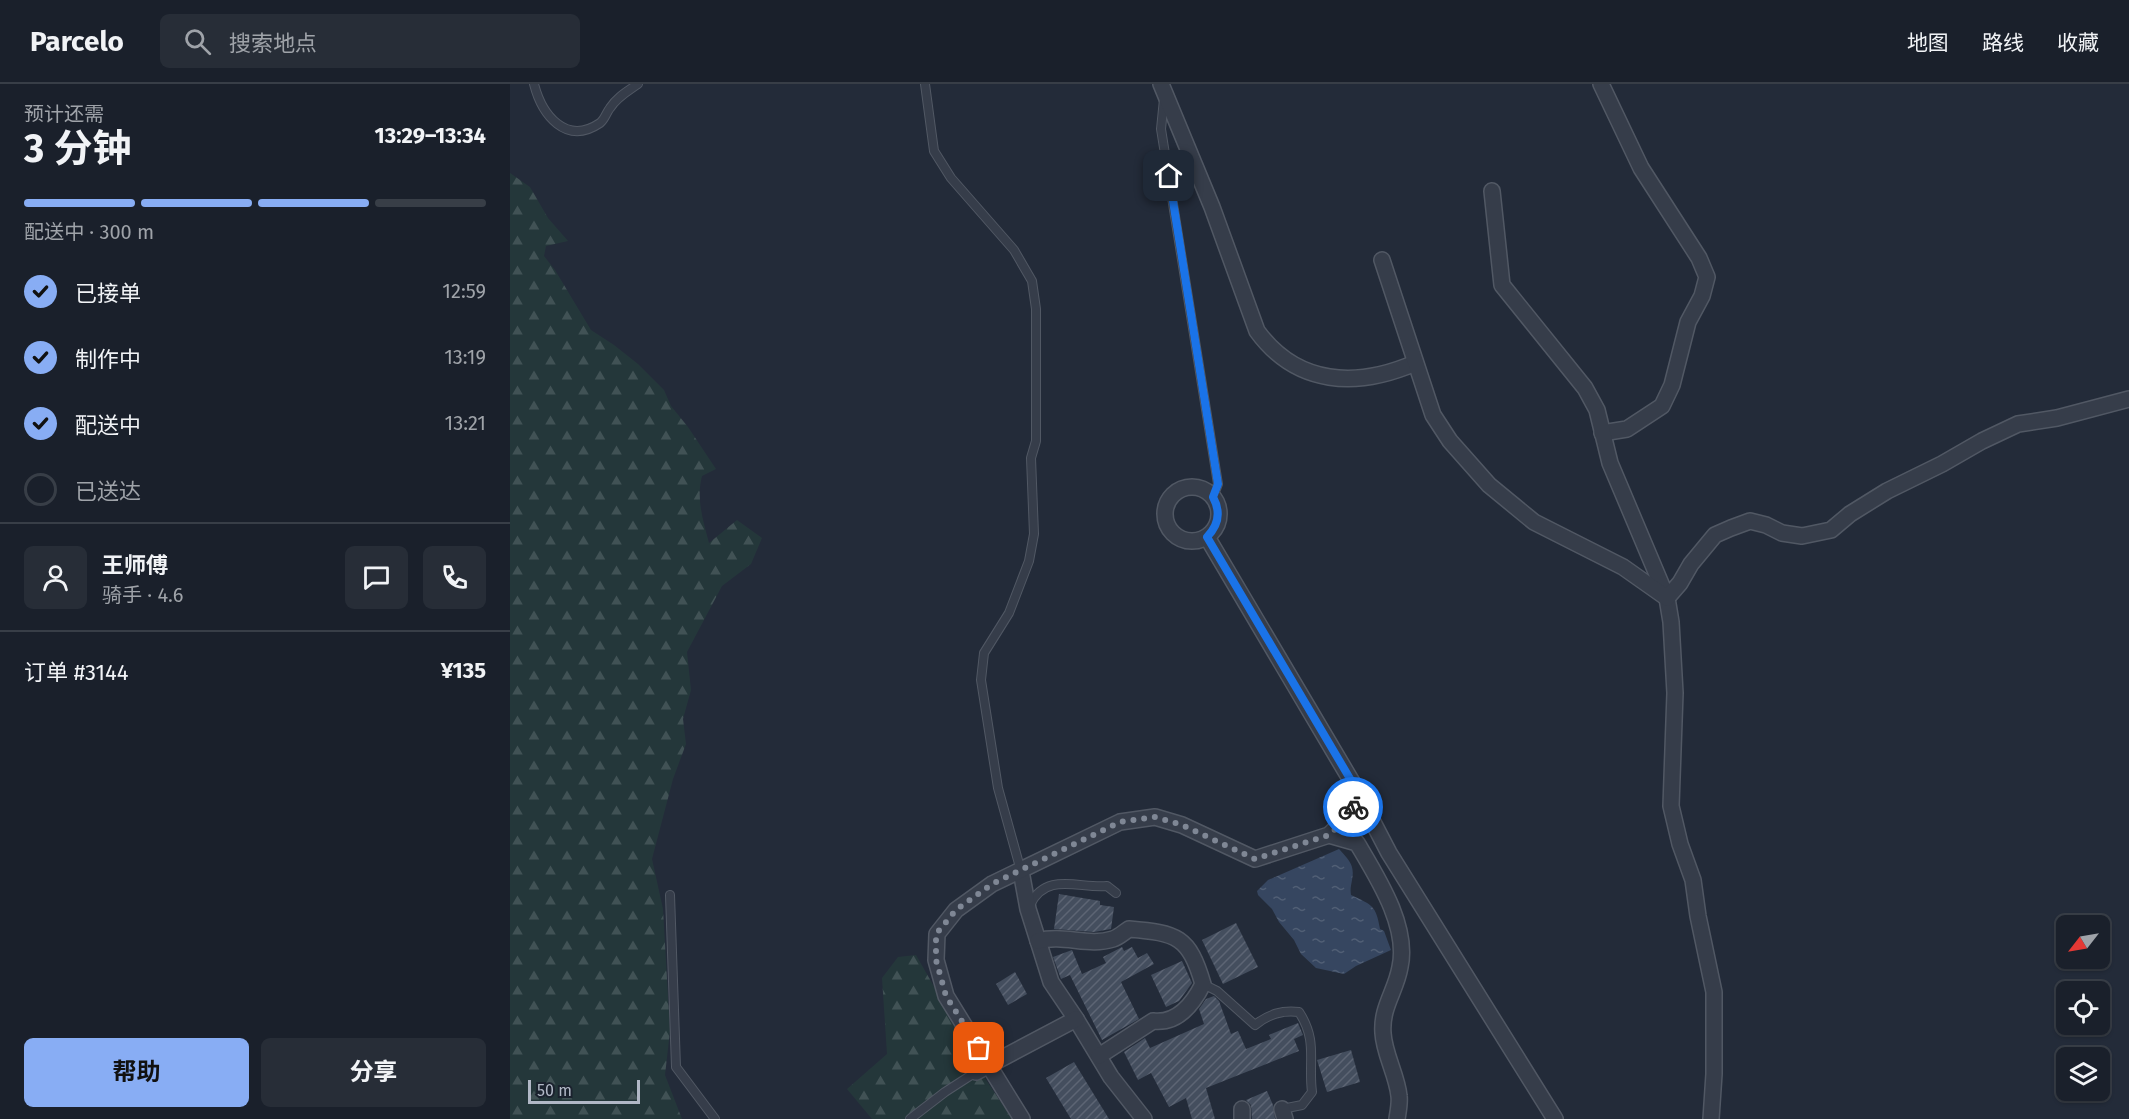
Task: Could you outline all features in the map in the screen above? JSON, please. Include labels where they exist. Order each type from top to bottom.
[{"type":"street","points":[[1601,84],[1641,168],[1699,258],[1707,277],[1702,296],[1688,322],[1672,385],[1662,406],[1627,429],[1602,433]]},
{"type":"street","points":[[1163,89],[1212,207],[1257,331],[1267,345],[1301,370],[1322,378],[1353,379],[1393,373],[1415,363]]},
{"type":"street","points":[[1492,191],[1502,285],[1585,388],[1597,410],[1610,463],[1667,598],[1671,622],[1675,693],[1671,806],[1680,844],[1693,880],[1714,992],[1714,1074],[1711,1119]]},
{"type":"street","points":[[1382,260],[1433,415],[1450,441],[1489,485],[1534,522],[1623,567],[1667,598]]},
{"type":"street","points":[[1667,598],[1680,583],[1691,564],[1715,536],[1731,528],[1750,520],[1782,533],[1802,536],[1831,530],[1887,491],[2018,424],[2129,399]]},
{"type":"street","points":[[1190,487],[1198,488],[1213,497],[1217,505],[1218,523],[1207,537],[1190,541],[1174,534],[1166,519],[1165,510],[1173,494],[1190,487]]},
{"type":"street","points":[[1207,537],[1352,782],[1389,854],[1555,1119]]},
{"type":"street","points":[[1022,1119],[982,1069],[946,996],[936,960],[936,934],[956,910],[992,884],[1120,822],[1155,817],[1182,825],[1255,859],[1329,835],[1353,812],[1352,782]]},
{"type":"street","points":[[1329,835],[1357,843],[1394,914],[1402,946],[1400,967],[1385,1007],[1383,1034],[1399,1096],[1397,1119]]},
{"type":"street","points":[[1021,871],[1028,909],[1051,982],[1111,1077],[1144,1119]]},
{"type":"street","points":[[1038,941],[1062,938],[1091,943],[1114,939],[1129,928],[1152,931],[1179,939],[1197,963],[1203,984],[1190,1005],[1179,1015],[1163,1022],[1153,1021],[1099,1056]]},
{"type":"street","points":[[982,1069],[1076,1019]]},
{"type":"lane","points":[[534,84],[543,110],[555,124],[571,130],[588,130],[603,122],[616,101],[638,84]]},
{"type":"lane","points":[[925,84],[934,151],[951,178],[1014,250],[1032,282],[1036,309],[1036,441],[1031,458],[1034,534],[1029,561],[1009,613],[984,653],[981,680],[998,788],[1021,871]]},
{"type":"lane","points":[[1163,89],[1161,129],[1218,484],[1213,497]]},
{"type":"lane","points":[[1028,909],[1039,892],[1053,885],[1073,883],[1095,887],[1107,886],[1116,893]]},
{"type":"lane","points":[[670,895],[676,1067],[715,1119]]},
{"type":"lane","points":[[1203,984],[1217,991],[1255,1024],[1284,1010],[1299,1012],[1309,1026],[1312,1092],[1302,1105],[1284,1114]]},
{"type":"lane","points":[[910,1119],[945,1092],[982,1069]]},
{"type":"green space","points":[[510,173],[530,187],[548,218],[568,241],[546,246],[544,256],[591,330],[638,364],[664,390],[671,406],[716,469],[702,476],[700,485],[701,509],[709,543],[737,520],[762,538],[751,564],[722,586],[687,652],[691,690],[683,719],[686,744],[673,779],[652,859],[663,909],[670,1031],[665,1075],[682,1119],[510,1119]]},
{"type":"green space","points":[[916,955],[969,1054],[1012,1119],[872,1119],[847,1089],[887,1054],[882,978],[898,957]]},
{"type":"water","points":[[1339,849],[1352,866],[1351,895],[1375,910],[1380,929],[1384,931],[1391,950],[1344,974],[1316,968],[1301,954],[1294,940],[1257,891],[1268,880]]},
{"type":"building","points":[[1059,894],[1100,901],[1100,905],[1114,907],[1111,929],[1094,932],[1054,929]]},
{"type":"building","points":[[1236,923],[1258,967],[1223,984],[1202,940]]},
{"type":"building","points":[[1122,947],[1124,951],[1132,947],[1138,958],[1147,953],[1154,964],[1121,982],[1139,1019],[1102,1040],[1070,975],[1061,979],[1053,957],[1072,950],[1082,974],[1106,963],[1103,957]]},
{"type":"building","points":[[1182,961],[1192,983],[1179,1001],[1166,1007],[1151,975]]},
{"type":"building","points":[[1015,972],[1027,994],[1008,1005],[996,984]]},
{"type":"building","points":[[1214,996],[1219,1001],[1231,1034],[1238,1031],[1246,1049],[1271,1039],[1269,1035],[1298,1023],[1303,1035],[1294,1039],[1299,1051],[1206,1088],[1215,1119],[1192,1119],[1186,1098],[1169,1107],[1151,1073],[1138,1080],[1124,1052],[1145,1038],[1150,1048],[1204,1024],[1199,1009],[1206,999]]},
{"type":"building","points":[[1351,1050],[1360,1082],[1327,1092],[1317,1060]]},
{"type":"building","points":[[1074,1062],[1109,1119],[1071,1119],[1046,1078]]},
{"type":"building","points":[[1267,1091],[1273,1105],[1275,1119],[1252,1119],[1251,1105],[1246,1100]]},
{"type":"way so far","points":[[979,1048],[946,996],[936,960],[936,934],[956,910],[992,884],[1120,822],[1155,817],[1182,825],[1255,859],[1329,835],[1353,812],[1353,807]]},
{"type":"route","points":[[1169,176],[1218,484],[1213,497],[1219,514],[1218,523],[1207,537],[1352,782],[1353,807]]}]
